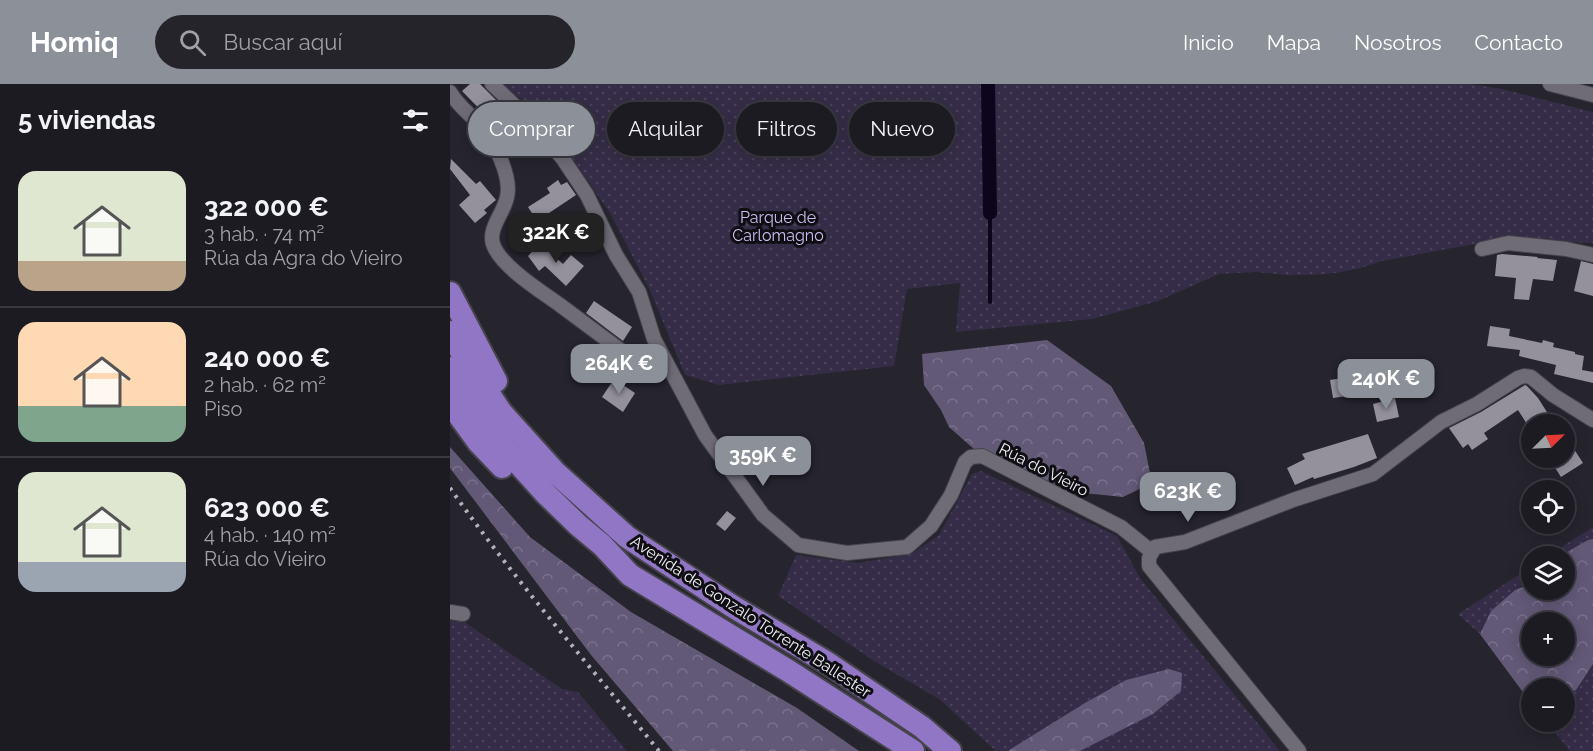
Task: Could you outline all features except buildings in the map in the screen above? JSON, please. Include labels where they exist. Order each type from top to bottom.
[{"type":"highway","points":[[450,293],[492,375],[556,473]]},
{"type":"highway","name":"Avenida de Gonzalo Torrente Ballester","points":[[450,332],[501,412],[556,473],[627,537],[732,606],[829,664],[922,727],[950,751]]},
{"type":"highway","name":"Avenida de Gonzalo Torrente Ballester","points":[[450,368],[462,391],[498,441],[546,494],[602,545],[630,575],[787,670],[913,751]]},
{"type":"highway","points":[[450,403],[480,442],[531,498],[586,548],[630,575]]},
{"type":"street","name":"Rúa do Vieiro","points":[[492,84],[533,123],[563,159],[587,195],[616,255],[639,292],[654,339],[705,435],[763,514],[798,545],[847,554],[907,547],[931,526],[951,495],[965,462],[970,457],[982,456],[1121,528],[1152,552]]},
{"type":"street","points":[[1550,84],[1593,95]]},
{"type":"street","points":[[450,92],[457,103],[482,128],[496,148],[505,172],[507,196],[493,231],[493,242],[497,253],[520,275],[619,349]]},
{"type":"street","points":[[1482,249],[1508,243],[1566,249],[1593,255]]},
{"type":"street","points":[[1299,751],[1149,566],[1149,558],[1155,547],[1185,542],[1293,500],[1374,474],[1441,422],[1524,376],[1531,377],[1553,395],[1593,420]]},
{"type":"green space","name":"Parque de Carlomagno","points":[[499,84],[1471,84],[1502,89],[1593,112],[1593,243],[1507,238],[1382,261],[1335,273],[1219,274],[1158,301],[1092,319],[956,332],[960,283],[907,289],[894,366],[719,385],[685,375],[649,288],[610,213],[571,156],[595,156],[595,102],[525,102]]},
{"type":"green space","points":[[1047,340],[1111,386],[1144,443],[1152,483],[1123,497],[1064,491],[975,450],[949,427],[941,410],[924,385],[922,354]]},
{"type":"green space","points":[[450,447],[530,537],[631,612],[797,708],[859,751],[673,751],[591,655],[450,468]]},
{"type":"green space","points":[[981,471],[1117,536],[1140,578],[1280,751],[996,751],[939,699],[874,661],[778,596],[796,555],[859,563],[913,553],[939,535],[972,474]]},
{"type":"green space","points":[[1593,527],[1593,751],[1570,751],[1555,732],[1575,732],[1575,678],[1521,678],[1521,689],[1480,634],[1458,614],[1521,573],[1521,600],[1575,600],[1575,546],[1563,546]]},
{"type":"green space","points":[[1593,539],[1593,664],[1575,690],[1575,678],[1521,678],[1521,690],[1480,634],[1491,611],[1515,590],[1521,588],[1521,600],[1575,600],[1575,547]]},
{"type":"green space","points":[[450,619],[463,621],[562,689],[578,692],[627,751],[450,751]]},
{"type":"green space","points":[[1169,669],[1182,673],[1181,691],[1153,714],[1080,751],[1009,751],[1126,680]]},
{"type":"waterway","points":[[988,84],[990,213]]},
{"type":"waterway","points":[[990,213],[990,302]]},
{"type":"railway","points":[[450,488],[526,588],[659,751]]}]
